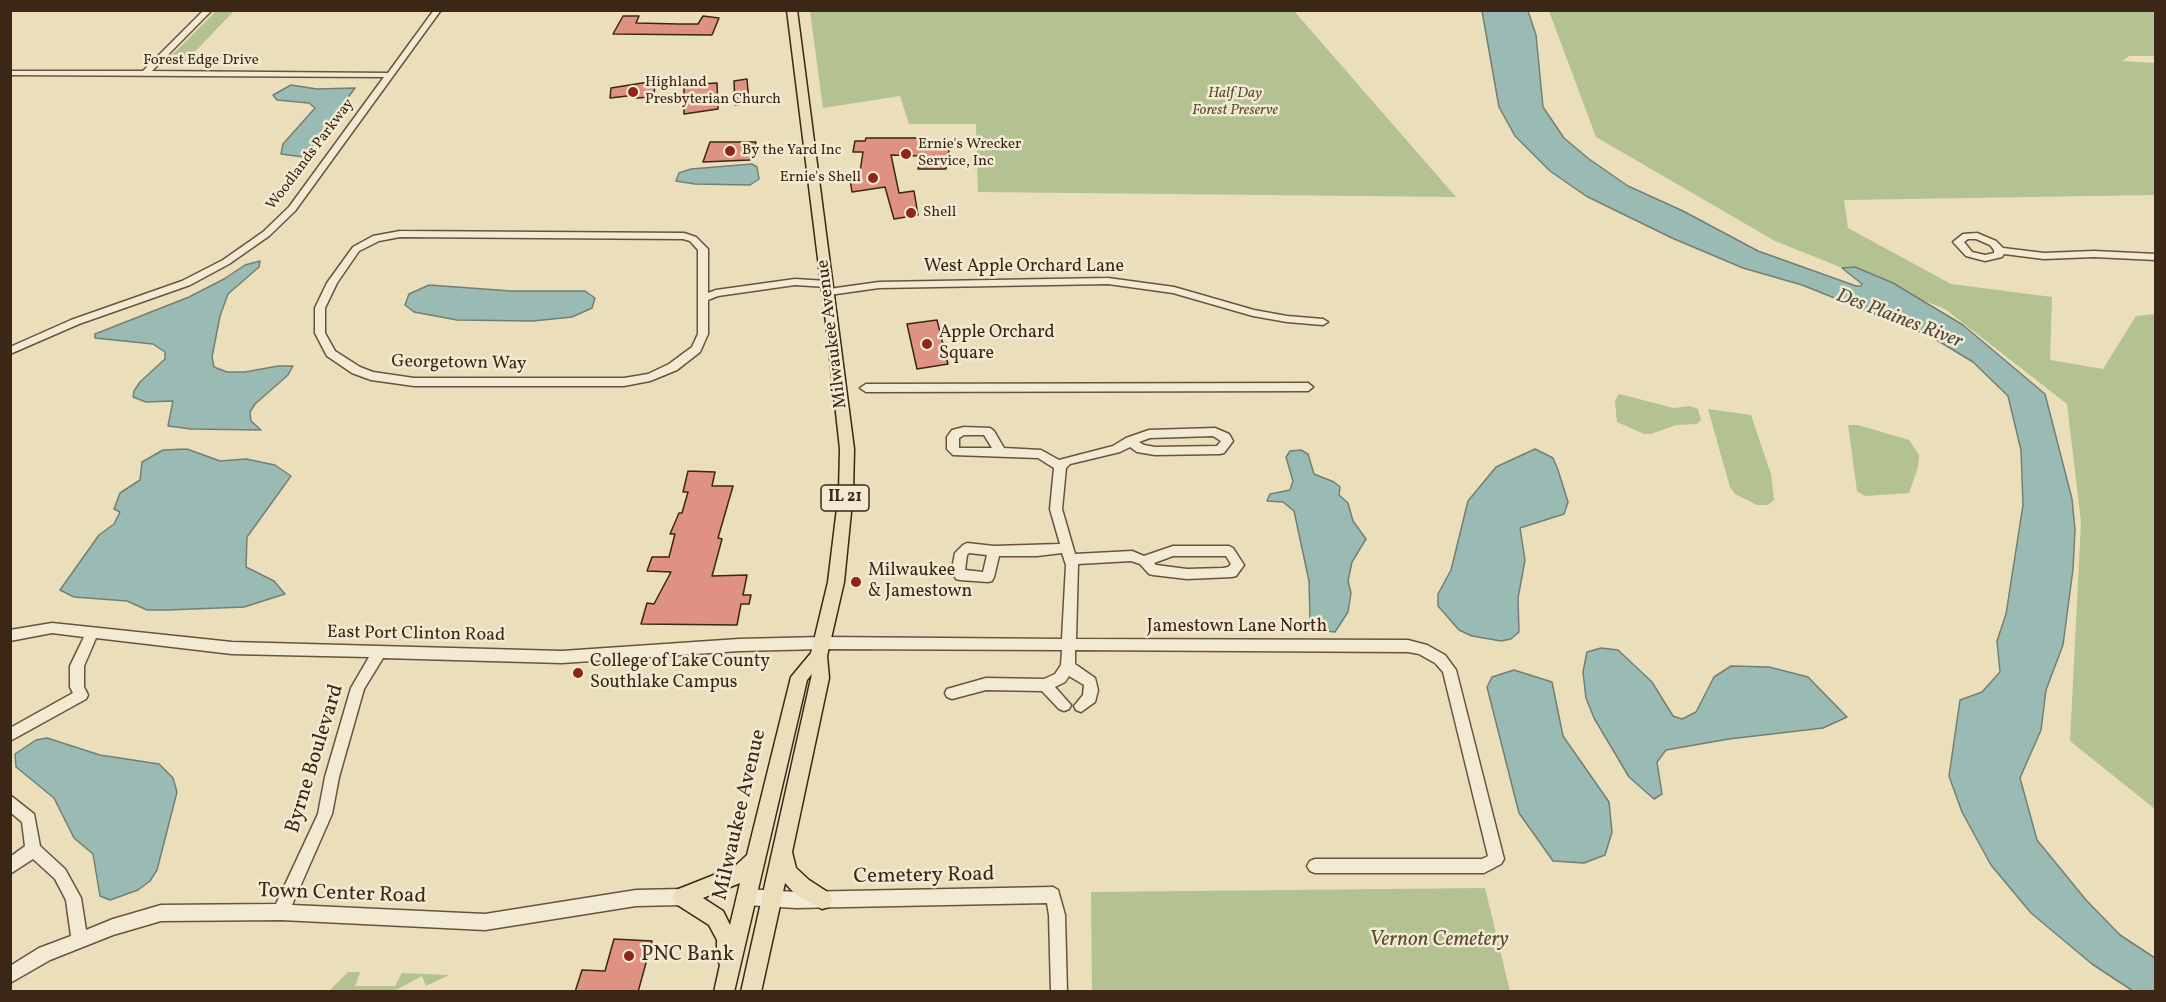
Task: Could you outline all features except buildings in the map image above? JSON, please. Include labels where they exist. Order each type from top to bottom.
[{"type":"main road","name":"Milwaukee Avenue","points":[[751,992],[821,678],[820,649],[842,545],[847,449],[792,10]]},
{"type":"main road","name":"Milwaukee Avenue","points":[[725,986],[799,677],[820,649]]},
{"type":"main road","points":[[782,852],[788,873],[802,887],[822,900]]},
{"type":"main road","points":[[683,897],[741,873],[755,860]]},
{"type":"main road","points":[[683,897],[716,918],[727,939],[725,986]]},
{"type":"street","points":[[146,74],[209,10]]},
{"type":"street","name":"Woodlands Parkway","points":[[10,351],[75,322],[167,291],[201,275],[250,246],[292,209],[438,10]]},
{"type":"street","name":"Forest Edge Drive","points":[[10,73],[390,75]]},
{"type":"street","name":"Georgetown Way","points":[[400,234],[684,236],[698,241],[703,249],[705,298],[703,334],[696,349],[673,367],[650,377],[624,382],[386,380],[356,370],[331,353],[323,342],[319,320],[323,299],[352,253],[376,238],[400,234]]},
{"type":"street","points":[[2000,251],[2044,256],[2094,254],[2156,257]]},
{"type":"street","name":"West Apple Orchard Lane","points":[[828,288],[1108,281],[1174,290],[1264,315],[1323,322]]},
{"type":"street","points":[[705,298],[716,301],[828,288]]},
{"type":"street","points":[[866,388],[1308,387]]},
{"type":"street","points":[[952,693],[986,684],[1045,685],[1060,678],[1068,666],[1069,554],[1056,509],[1060,466],[1066,461],[1116,449],[1130,441],[1149,434],[1215,432],[1224,436],[1227,441],[1220,450],[1155,451],[1141,449],[1130,441]]},
{"type":"street","points":[[1000,452],[1041,454],[1060,466]]},
{"type":"street","points":[[994,551],[1132,556],[1144,561],[1153,570],[1188,574],[1232,572],[1238,566],[1229,551],[1173,551],[1144,561]]},
{"type":"street","name":"East Port Clinton Road","points":[[10,636],[52,628],[232,648],[562,657],[739,645],[820,649]]},
{"type":"street","points":[[10,735],[81,695],[77,687],[77,666],[92,633]]},
{"type":"street","name":"Jamestown Lane North","points":[[820,649],[1069,645],[1408,646],[1422,649],[1440,659],[1449,670],[1497,859],[1484,866],[1315,866]]},
{"type":"street","name":"Byrne Boulevard","points":[[281,912],[325,814],[332,777],[358,688],[379,652]]},
{"type":"street","points":[[1068,666],[1090,682],[1090,698],[1081,706]]},
{"type":"street","points":[[1045,685],[1064,705]]},
{"type":"street","points":[[10,802],[29,819],[33,849],[60,874],[73,898],[80,940]]},
{"type":"street","points":[[10,867],[33,849]]},
{"type":"street","name":"Cemetery Road","points":[[746,897],[822,900],[1053,895],[1057,915],[1059,992]]},
{"type":"street","name":"Town Center Road","points":[[10,975],[45,954],[161,913],[281,912],[485,922],[636,898],[683,897]]},
{"type":"green space","points":[[216,11],[234,11],[181,66],[162,65]]},
{"type":"green space","name":"Half Day Forest Preserve","points":[[810,11],[1294,11],[1456,197],[978,192],[976,124],[909,124],[900,96],[823,108]]},
{"type":"green space","points":[[1549,11],[2155,11],[2155,56],[2129,56],[2122,61],[2155,63],[2155,195],[1844,200],[1848,228],[1951,284],[2052,297],[2050,360],[2103,369],[2136,316],[2155,314],[2155,809],[2070,741],[2081,522],[2067,404],[1945,309],[1775,241],[1596,137]]},
{"type":"green space","points":[[1619,394],[1674,408],[1690,406],[1698,409],[1701,420],[1697,424],[1676,425],[1651,434],[1644,434],[1617,422],[1615,401]]},
{"type":"green space","points":[[1708,409],[1751,415],[1771,474],[1774,500],[1768,505],[1757,505],[1735,494],[1730,487]]},
{"type":"green space","points":[[1848,425],[1858,425],[1909,440],[1919,455],[1918,467],[1909,493],[1865,496],[1857,491]]},
{"type":"green space","name":"Vernon Cemetery","points":[[1485,888],[1510,991],[1092,991],[1091,892]]},
{"type":"green space","points":[[348,972],[360,972],[355,986],[395,986],[402,973],[449,975],[426,986],[422,976],[394,991],[329,991]]},
{"type":"water","name":"Des Plaines River","points":[[1482,11],[1528,11],[1536,35],[1543,107],[1564,138],[1628,186],[1683,211],[1758,251],[1856,286],[1862,284],[1842,268],[1855,267],[1893,283],[1963,325],[2045,394],[2072,499],[2075,529],[2073,569],[2063,645],[2046,690],[2041,730],[2020,778],[2037,840],[2086,900],[2120,935],[2155,958],[2155,991],[2133,991],[2092,964],[2031,913],[1991,865],[1962,812],[1949,776],[1960,700],[1982,692],[2000,672],[1997,641],[2006,614],[2023,505],[2021,450],[2008,396],[1973,362],[1930,336],[1802,285],[1743,268],[1672,238],[1586,196],[1550,171],[1515,136],[1499,107]]},
{"type":"water","points":[[291,85],[317,89],[355,88],[304,157],[281,154],[283,144],[315,108],[309,103],[277,100],[273,95]]},
{"type":"water","points":[[752,164],[757,167],[759,179],[750,185],[695,184],[676,181],[679,173],[691,169]]},
{"type":"water","points":[[260,261],[259,267],[228,294],[220,316],[212,357],[214,367],[227,372],[293,366],[288,375],[255,404],[250,412],[251,421],[261,430],[191,429],[168,426],[173,401],[146,402],[133,397],[140,382],[165,359],[165,352],[153,344],[95,338],[95,334],[189,297],[245,265]]},
{"type":"water","points":[[429,285],[511,291],[585,291],[595,298],[592,308],[572,317],[533,321],[457,320],[414,312],[405,305],[409,294]]},
{"type":"water","points":[[187,449],[220,461],[246,459],[275,465],[291,476],[247,537],[246,567],[274,581],[285,594],[244,607],[147,610],[127,601],[74,597],[60,590],[99,535],[114,524],[120,512],[114,509],[120,493],[140,480],[142,462],[163,450]]},
{"type":"water","points":[[1535,449],[1553,458],[1568,502],[1564,514],[1520,528],[1525,560],[1518,598],[1519,632],[1511,639],[1501,641],[1472,636],[1459,630],[1438,606],[1438,594],[1451,570],[1468,501],[1496,467]]},
{"type":"water","points":[[1301,450],[1308,454],[1314,474],[1340,487],[1339,495],[1348,503],[1353,521],[1366,539],[1352,562],[1348,581],[1351,593],[1348,612],[1335,632],[1318,630],[1310,620],[1309,581],[1294,511],[1283,502],[1267,501],[1270,494],[1290,490],[1293,481],[1286,457],[1290,451]]},
{"type":"water","points":[[1601,648],[1618,650],[1652,682],[1673,716],[1682,719],[1696,712],[1714,677],[1731,666],[1769,667],[1808,677],[1847,717],[1823,728],[1729,739],[1666,750],[1657,762],[1662,794],[1654,799],[1629,777],[1594,718],[1586,698],[1583,672],[1587,652]]},
{"type":"water","points":[[1514,670],[1552,682],[1563,736],[1609,802],[1612,832],[1605,855],[1584,863],[1553,861],[1519,813],[1487,687],[1492,677]]},
{"type":"water","points":[[47,738],[100,755],[159,764],[173,778],[177,792],[157,870],[150,881],[138,890],[110,900],[100,896],[93,854],[74,838],[54,798],[16,767],[15,754],[36,740]]},
{"type":"place","name":"Highland Presbyterian Church","points":[[633,92]]},
{"type":"place","name":"By the Yard Inc","points":[[730,151]]},
{"type":"place","name":"Ernie's Wrecker Service, Inc","points":[[906,154]]},
{"type":"place","name":"Ernie's Shell","points":[[873,178]]},
{"type":"place","name":"Shell","points":[[911,213]]},
{"type":"place","name":"Apple Orchard Square","points":[[927,344]]},
{"type":"place","name":"Milwaukee & Jamestown","points":[[856,582]]},
{"type":"place","name":"College of Lake County Southlake Campus","points":[[578,673]]},
{"type":"place","name":"PNC Bank","points":[[629,956]]}]
